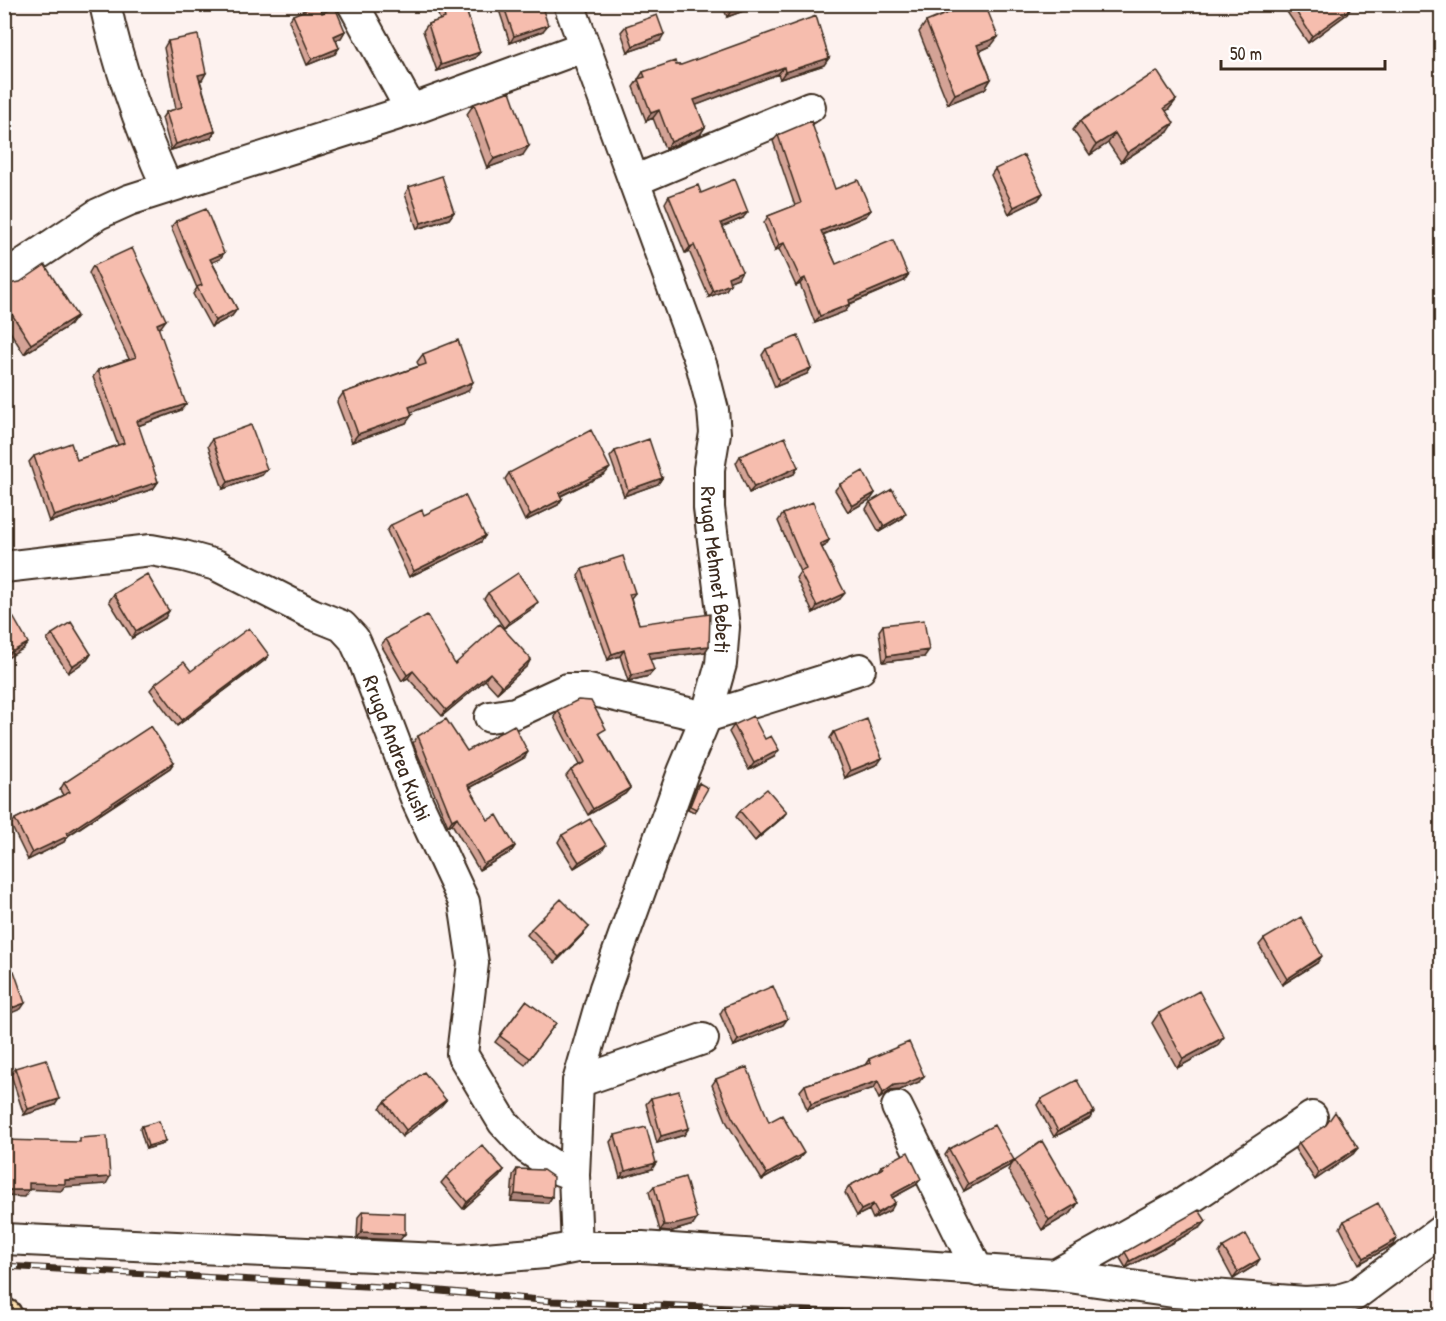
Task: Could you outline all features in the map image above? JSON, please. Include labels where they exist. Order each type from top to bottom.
[{"type":"street","points":[[105,4],[117,59],[131,104],[167,188]]},
{"type":"street","points":[[353,4],[411,110]]},
{"type":"street","name":"Rruga Mehmet Bebeti","points":[[576,7],[583,47],[702,367],[713,411],[716,433],[709,469],[709,508],[724,627],[721,664],[706,717],[683,772],[605,988],[578,1082],[574,1174],[577,1247]]},
{"type":"street","points":[[4,277],[98,214],[129,200],[411,110],[583,47]]},
{"type":"street","points":[[634,181],[810,107]]},
{"type":"street","name":"Rruga Andrea Kushi","points":[[4,567],[151,550],[184,556],[216,565],[312,614],[342,626],[348,632],[364,661],[417,801],[464,902],[473,963],[462,1054],[503,1122],[528,1149],[560,1170],[574,1174]]},
{"type":"street","points":[[490,717],[515,713],[567,689],[585,689],[706,717],[860,669]]},
{"type":"street","points":[[578,1082],[703,1039]]},
{"type":"street","points":[[897,1107],[978,1271]]},
{"type":"street","points":[[1055,1275],[1185,1202],[1312,1118]]},
{"type":"street","points":[[4,1239],[461,1260],[544,1253],[577,1247],[642,1247],[1055,1275],[1173,1292],[1305,1302],[1355,1295],[1442,1230]]},
{"type":"building","points":[[319,4],[322,13],[335,7],[345,31],[334,36],[339,48],[312,59],[293,15]]},
{"type":"building","points":[[441,4],[464,4],[480,52],[441,65],[428,24],[445,18]]},
{"type":"building","points":[[503,4],[541,4],[548,25],[514,36]]},
{"type":"building","points":[[729,4],[748,4],[731,11]]},
{"type":"building","points":[[970,4],[985,4],[998,37],[977,45],[991,79],[955,94],[926,22]]},
{"type":"building","points":[[1291,4],[1349,4],[1351,8],[1312,36]]},
{"type":"building","points":[[657,15],[664,34],[633,46],[626,26]]},
{"type":"building","points":[[816,16],[829,58],[785,72],[784,67],[694,100],[705,127],[671,142],[659,110],[651,113],[638,79],[645,77],[643,72],[675,61],[676,65],[681,65]]},
{"type":"building","points":[[198,35],[206,73],[198,75],[215,131],[176,144],[166,112],[182,107],[168,41]]},
{"type":"building","points":[[1157,71],[1176,100],[1164,108],[1174,123],[1127,153],[1115,133],[1096,145],[1080,121]]},
{"type":"building","points":[[510,91],[529,146],[494,159],[474,104]]},
{"type":"building","points":[[811,121],[835,189],[858,180],[871,210],[821,231],[836,264],[893,240],[908,275],[849,300],[850,304],[820,316],[805,278],[801,280],[784,243],[779,245],[768,216],[801,203],[778,135]]},
{"type":"building","points":[[1024,155],[1043,193],[1014,207],[995,169]]},
{"type":"building","points":[[442,176],[454,212],[421,223],[409,187]]},
{"type":"building","points":[[735,179],[748,212],[721,223],[742,271],[728,277],[730,284],[713,291],[694,245],[690,247],[669,196],[698,185],[701,193]]},
{"type":"building","points":[[206,209],[224,253],[210,259],[237,309],[215,321],[197,287],[202,285],[176,221]]},
{"type":"building","points":[[132,248],[166,320],[157,324],[186,404],[137,421],[158,482],[54,516],[34,456],[71,443],[77,460],[124,443],[98,370],[136,357],[93,266]]},
{"type":"building","points":[[45,265],[77,316],[31,344],[4,302],[4,286],[20,282]]},
{"type":"building","points":[[798,336],[811,368],[779,381],[766,349]]},
{"type":"building","points":[[458,340],[473,382],[409,407],[412,415],[358,434],[343,393],[426,364],[423,354]]},
{"type":"building","points":[[251,425],[267,469],[228,482],[212,439]]},
{"type":"building","points":[[591,430],[610,468],[559,493],[562,499],[530,515],[509,473]]},
{"type":"building","points":[[785,437],[798,467],[754,487],[740,456]]},
{"type":"building","points":[[649,439],[662,478],[628,490],[615,451]]},
{"type":"building","points":[[863,471],[875,493],[852,506],[840,484]]},
{"type":"building","points":[[892,489],[906,513],[884,526],[870,502]]},
{"type":"building","points":[[465,495],[485,536],[414,571],[391,525],[422,510],[424,515]]},
{"type":"building","points":[[813,502],[829,540],[820,544],[845,593],[817,606],[800,572],[806,569],[783,514]]},
{"type":"building","points":[[623,556],[635,593],[629,594],[639,624],[710,614],[709,646],[648,653],[654,670],[632,675],[624,650],[612,654],[582,569]]},
{"type":"building","points":[[518,573],[538,602],[509,622],[488,593]]},
{"type":"building","points":[[147,574],[169,611],[136,631],[114,594]]},
{"type":"building","points":[[7,606],[28,643],[4,656],[4,608]]},
{"type":"building","points":[[427,615],[455,664],[499,624],[531,659],[502,686],[490,673],[446,710],[413,671],[407,675],[386,639]]},
{"type":"building","points":[[924,620],[929,650],[887,656],[883,625]]},
{"type":"building","points":[[71,622],[91,654],[72,666],[52,634]]},
{"type":"building","points":[[249,628],[269,655],[182,720],[155,684],[184,662],[191,671]]},
{"type":"building","points":[[578,700],[591,701],[606,729],[599,733],[630,788],[593,809],[571,770],[585,762],[558,710]]},
{"type":"building","points":[[753,716],[765,739],[771,736],[779,750],[754,763],[734,725]]},
{"type":"building","points":[[446,719],[467,751],[514,725],[528,752],[468,785],[488,820],[497,815],[515,846],[484,864],[457,817],[452,820],[418,736]]},
{"type":"building","points":[[867,719],[882,758],[850,771],[834,732]]},
{"type":"building","points":[[151,726],[174,762],[67,833],[68,836],[32,853],[15,819],[70,792],[64,783]]},
{"type":"building","points":[[699,783],[708,788],[696,809],[690,806]]},
{"type":"building","points":[[767,789],[787,812],[760,835],[740,811]]},
{"type":"building","points":[[590,819],[606,845],[579,862],[562,835]]},
{"type":"building","points":[[561,899],[589,927],[559,957],[531,929]]},
{"type":"building","points":[[1301,917],[1322,956],[1287,979],[1264,939]]},
{"type":"building","points":[[14,971],[25,1003],[4,1011],[4,975]]},
{"type":"building","points":[[773,986],[787,1019],[738,1040],[724,1007]]},
{"type":"building","points":[[1199,991],[1224,1037],[1183,1059],[1159,1013]]},
{"type":"building","points":[[526,1001],[556,1023],[530,1058],[500,1036]]},
{"type":"building","points":[[909,1042],[924,1076],[905,1084],[894,1085],[883,1093],[878,1081],[811,1104],[805,1085],[871,1063],[869,1059]]},
{"type":"building","points":[[46,1059],[59,1099],[28,1109],[15,1068]]},
{"type":"building","points":[[747,1067],[769,1122],[782,1115],[804,1153],[767,1174],[732,1117],[716,1079]]},
{"type":"building","points":[[424,1072],[446,1100],[406,1130],[385,1102]]},
{"type":"building","points":[[1077,1080],[1094,1112],[1058,1131],[1041,1099]]},
{"type":"building","points":[[679,1091],[689,1128],[661,1136],[651,1098]]},
{"type":"building","points":[[1335,1112],[1358,1148],[1319,1173],[1299,1143],[1326,1125]]},
{"type":"building","points":[[159,1121],[165,1141],[148,1146],[142,1126]]},
{"type":"building","points":[[994,1125],[1014,1160],[968,1184],[949,1149]]},
{"type":"building","points":[[646,1127],[656,1163],[625,1171],[615,1135]]},
{"type":"building","points":[[107,1136],[110,1177],[65,1180],[65,1184],[29,1183],[29,1190],[4,1190],[4,1140],[80,1142],[80,1138]]},
{"type":"building","points":[[1042,1141],[1078,1203],[1049,1220],[1015,1160]]},
{"type":"building","points":[[482,1145],[504,1170],[467,1202],[446,1177]]},
{"type":"building","points":[[908,1152],[921,1179],[891,1195],[895,1203],[878,1213],[873,1204],[861,1210],[849,1186]]},
{"type":"building","points":[[517,1169],[543,1170],[553,1177],[552,1197],[515,1194]]},
{"type":"building","points":[[685,1177],[697,1219],[664,1225],[654,1186]]},
{"type":"building","points":[[1378,1203],[1397,1239],[1364,1258],[1344,1221]]},
{"type":"building","points":[[1199,1210],[1206,1221],[1130,1261],[1125,1252]]},
{"type":"building","points":[[363,1211],[405,1213],[405,1234],[362,1232]]},
{"type":"building","points":[[1246,1234],[1260,1259],[1238,1272],[1223,1247]]},
{"type":"railway","points":[[4,1266],[418,1289],[552,1301],[935,1316]]}]
